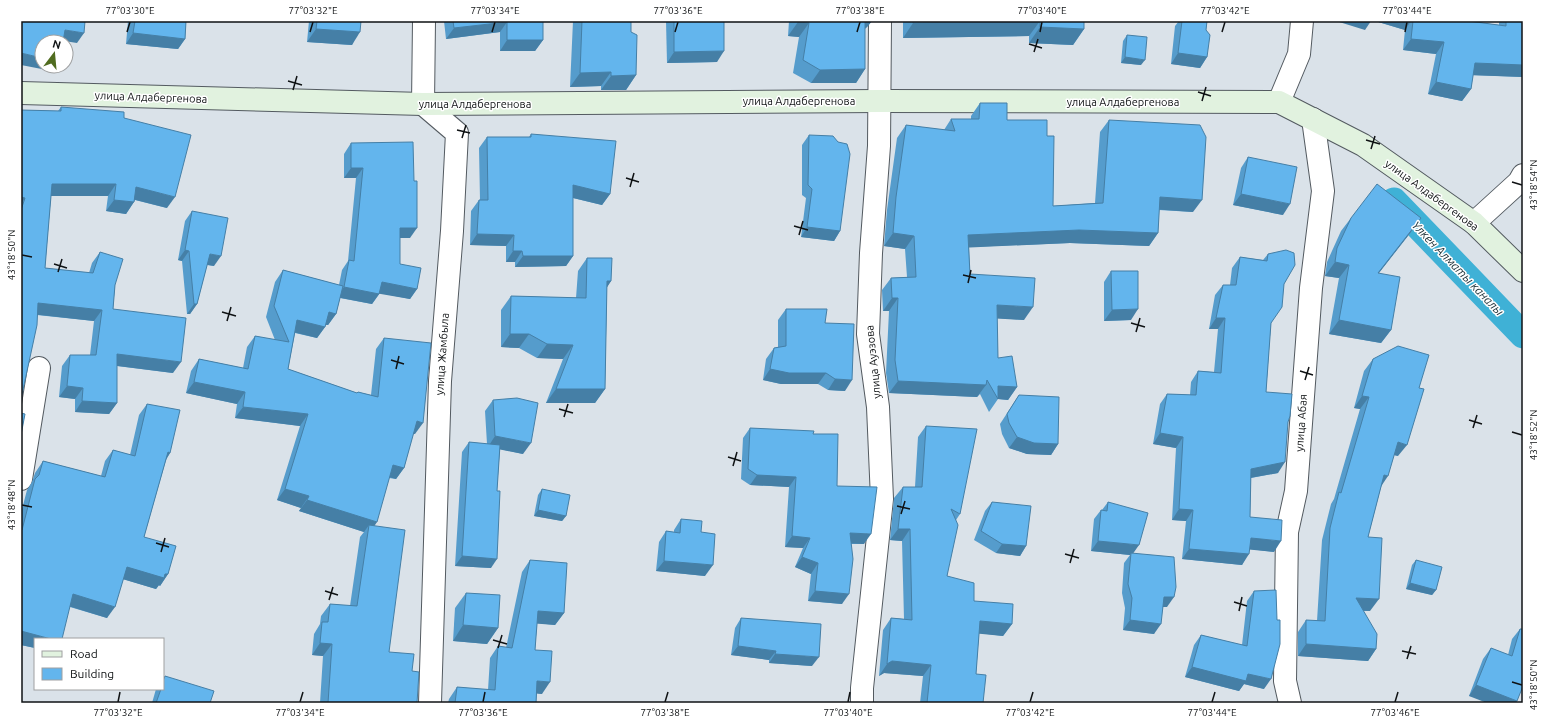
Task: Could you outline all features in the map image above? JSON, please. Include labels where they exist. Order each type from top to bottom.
[{"type":"main road","name":"улица Алдабергенова","points":[[21,93],[423,104],[880,101],[1279,102],[1363,145],[1474,223],[1523,270]]},
{"type":"street","points":[[423,104],[424,21]]},
{"type":"street","name":"улица Ауэзова","points":[[862,703],[862,688],[882,499],[878,407],[868,334],[871,253],[879,146],[880,21]]},
{"type":"street","points":[[1279,102],[1299,54],[1302,21]]},
{"type":"street","name":"улица Жамбыла","points":[[423,104],[457,133],[452,231],[440,381],[430,703]]},
{"type":"street","name":"улица Абая","points":[[1290,703],[1285,681],[1287,532],[1296,491],[1311,288],[1323,192],[1313,119]]},
{"type":"street","points":[[1474,223],[1519,182],[1523,175]]},
{"type":"street","points":[[21,479],[39,368]]},
{"type":"building","points":[[21,21],[85,21],[84,33],[65,30],[64,34],[34,34],[34,56],[21,53]]},
{"type":"building","points":[[135,21],[186,21],[185,39],[133,33]]},
{"type":"building","points":[[317,21],[361,21],[360,32],[316,29]]},
{"type":"building","points":[[453,21],[543,21],[543,40],[507,40],[507,22],[454,28]]},
{"type":"building","points":[[582,21],[631,21],[631,32],[637,35],[636,75],[611,76],[611,72],[580,73]]},
{"type":"building","points":[[674,21],[724,21],[724,51],[674,52]]},
{"type":"building","points":[[798,21],[866,21],[865,69],[820,70],[803,60],[809,23]]},
{"type":"building","points":[[913,21],[1007,21],[913,23]]},
{"type":"building","points":[[1040,21],[1084,21],[1084,29],[1040,27]]},
{"type":"building","points":[[1182,21],[1207,21],[1206,30],[1210,35],[1207,57],[1178,53]]},
{"type":"building","points":[[1413,21],[1468,21],[1506,26],[1506,21],[1523,21],[1523,65],[1475,63],[1471,89],[1436,82],[1444,42],[1411,39]]},
{"type":"building","points":[[1127,35],[1147,37],[1145,60],[1125,57]]},
{"type":"building","points":[[980,103],[1007,103],[1007,120],[1047,120],[1047,136],[1054,136],[1053,206],[1103,203],[1109,120],[1200,125],[1206,137],[1202,200],[1160,197],[1158,233],[1079,230],[968,235],[970,274],[1035,278],[1033,307],[997,305],[998,358],[1012,356],[1017,387],[998,386],[998,399],[987,380],[986,385],[898,381],[895,360],[898,298],[892,298],[891,278],[916,277],[914,236],[893,233],[896,197],[906,125],[955,131],[951,119],[979,119]]},
{"type":"building","points":[[61,107],[124,112],[124,118],[191,135],[175,197],[136,187],[134,202],[114,200],[116,184],[52,184],[45,268],[93,273],[100,252],[123,259],[115,285],[113,309],[186,318],[181,362],[117,354],[117,403],[82,401],[83,388],[67,386],[70,355],[96,355],[102,310],[38,303],[37,325],[21,399],[21,210],[25,198],[21,197],[21,110],[61,111]]},
{"type":"building","points":[[531,134],[616,141],[610,194],[573,185],[573,256],[523,256],[522,251],[513,251],[514,235],[477,234],[479,200],[488,200],[487,137],[531,137]]},
{"type":"building","points":[[809,135],[833,136],[838,142],[847,144],[850,154],[840,231],[807,227],[812,189],[808,185]]},
{"type":"building","points":[[413,142],[414,181],[417,181],[417,228],[400,228],[400,264],[421,268],[417,289],[382,282],[379,294],[344,287],[349,260],[354,261],[363,168],[351,168],[351,143]]},
{"type":"building","points":[[1248,157],[1297,167],[1290,204],[1241,194]]},
{"type":"building","points":[[1377,184],[1421,218],[1378,273],[1400,277],[1391,330],[1339,320],[1349,265],[1335,262],[1337,248],[1351,218]]},
{"type":"building","points":[[192,211],[228,218],[221,256],[210,254],[197,304],[194,304],[189,251],[185,250]]},
{"type":"building","points":[[1286,250],[1294,253],[1295,265],[1284,284],[1282,307],[1271,323],[1266,392],[1292,394],[1285,462],[1251,469],[1250,517],[1282,520],[1281,541],[1251,538],[1249,554],[1189,549],[1193,510],[1179,509],[1183,437],[1160,433],[1167,394],[1196,395],[1198,371],[1221,373],[1225,318],[1216,318],[1223,285],[1236,285],[1240,257],[1267,261],[1268,254]]},
{"type":"building","points":[[587,258],[612,258],[611,281],[607,281],[605,389],[556,389],[573,345],[547,344],[529,334],[510,334],[511,296],[586,298]]},
{"type":"building","points":[[283,270],[343,286],[336,314],[329,312],[325,327],[297,320],[288,369],[357,393],[378,397],[384,338],[431,343],[423,423],[417,421],[404,468],[393,465],[377,522],[307,500],[309,496],[285,489],[308,414],[243,407],[245,392],[194,382],[199,359],[248,369],[255,336],[289,342],[274,306]]},
{"type":"building","points":[[1111,271],[1138,271],[1138,309],[1112,310]]},
{"type":"building","points":[[786,309],[827,309],[825,323],[854,324],[852,380],[835,379],[826,373],[789,373],[770,369],[774,348],[786,346]]},
{"type":"building","points":[[1398,346],[1429,355],[1419,388],[1424,389],[1407,445],[1398,442],[1388,476],[1384,475],[1368,537],[1382,538],[1379,599],[1356,598],[1377,634],[1376,649],[1306,644],[1306,620],[1325,621],[1330,528],[1339,492],[1341,493],[1369,397],[1362,396],[1373,359]]},
{"type":"building","points":[[1019,395],[1059,397],[1058,444],[1034,443],[1017,437],[1009,423],[1007,414]]},
{"type":"building","points":[[517,398],[538,403],[531,443],[495,436],[493,400]]},
{"type":"building","points":[[147,404],[180,410],[170,453],[168,452],[144,537],[176,546],[168,574],[165,574],[164,578],[127,567],[115,607],[73,594],[62,638],[47,638],[21,631],[21,530],[35,479],[39,475],[43,461],[105,477],[113,450],[135,456]]},
{"type":"building","points":[[21,413],[25,414],[21,435]]},
{"type":"building","points":[[926,426],[977,429],[960,514],[951,509],[958,525],[947,576],[974,583],[974,601],[1013,604],[1012,624],[980,621],[976,674],[986,675],[983,703],[927,703],[931,665],[892,661],[887,664],[891,618],[912,620],[910,529],[898,529],[903,487],[922,487]]},
{"type":"building","points":[[750,428],[814,431],[813,434],[838,434],[837,486],[877,487],[871,534],[850,533],[853,559],[849,594],[815,591],[818,563],[802,557],[810,538],[792,536],[796,477],[757,475],[748,469]]},
{"type":"building","points":[[469,442],[500,445],[497,491],[500,491],[497,559],[462,556]]},
{"type":"building","points":[[542,489],[570,495],[566,516],[538,510]]},
{"type":"building","points":[[992,502],[1031,506],[1026,546],[1002,544],[981,531]]},
{"type":"building","points":[[1108,502],[1148,513],[1139,545],[1098,541],[1101,510],[1107,511]]},
{"type":"building","points":[[681,519],[702,521],[701,532],[715,534],[713,565],[664,561],[666,531],[680,533]]},
{"type":"building","points":[[369,525],[405,530],[389,652],[414,654],[412,671],[419,672],[417,703],[328,703],[332,644],[320,643],[322,622],[328,622],[330,604],[357,606]]},
{"type":"building","points":[[1131,553],[1174,557],[1176,587],[1174,597],[1164,597],[1161,624],[1130,620],[1132,598],[1128,584]]},
{"type":"building","points":[[530,560],[567,563],[564,613],[538,611],[535,650],[552,651],[550,682],[537,681],[536,703],[455,703],[457,687],[495,690],[498,646],[512,648]]},
{"type":"building","points":[[1416,560],[1442,567],[1436,590],[1410,583]]},
{"type":"building","points":[[1276,590],[1277,620],[1280,620],[1280,644],[1271,679],[1248,674],[1246,681],[1192,667],[1201,635],[1247,646],[1254,591]]},
{"type":"building","points":[[466,593],[500,595],[498,628],[463,625]]},
{"type":"building","points":[[741,618],[821,624],[819,657],[775,654],[776,651],[738,646]]},
{"type":"building","points":[[1520,629],[1523,629],[1523,686],[1517,701],[1476,685],[1491,648],[1512,656]]},
{"type":"building","points":[[165,676],[214,691],[210,703],[156,703],[161,690],[164,690]]},
{"type":"waterway","name":"Үлкен Алматы каналы","points":[[1394,201],[1523,335]]}]
